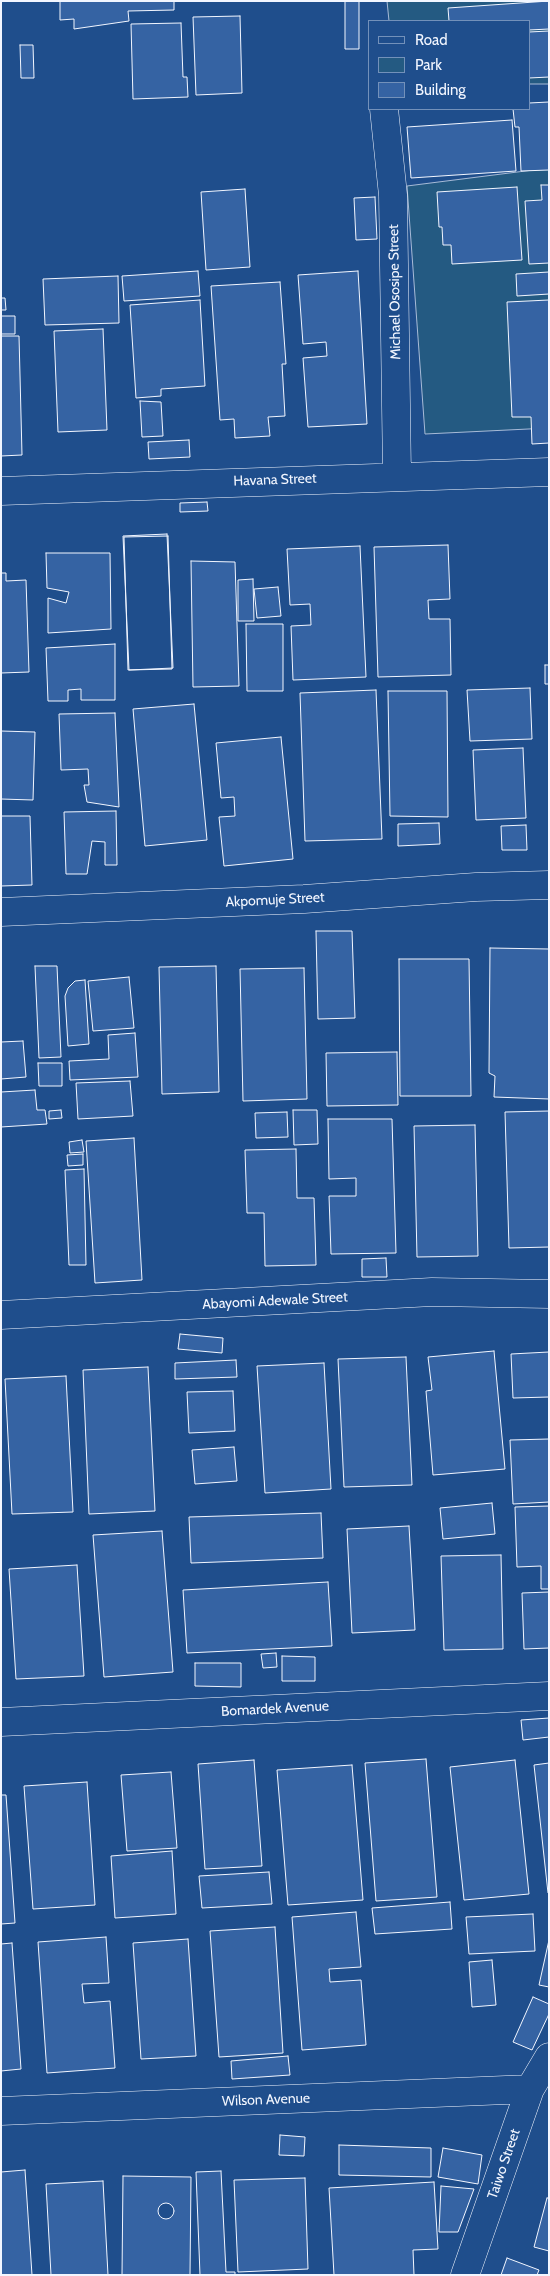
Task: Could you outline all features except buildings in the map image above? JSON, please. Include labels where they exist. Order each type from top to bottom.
[{"type":"street","name":"Michael Ososipe Street","points":[[384,110],[394,195],[397,476]]},
{"type":"street","name":"Havana Street","points":[[1,491],[549,472]]},
{"type":"street","name":"Akpomuje Street","points":[[1,912],[304,899],[476,887],[549,885]]},
{"type":"street","name":"Abayomi Adewale Street","points":[[1,1314],[432,1292],[549,1294]]},
{"type":"street","name":"Bomardek Avenue","points":[[1,1722],[549,1696]]},
{"type":"street","name":"Taiwo Street","points":[[465,2275],[530,2089],[549,2057]]},
{"type":"street","name":"Wilson Avenue","points":[[1,2111],[530,2089]]},
{"type":"green space","points":[[387,1],[549,1],[549,84],[530,84],[530,20],[389,20]]},
{"type":"green space","points":[[549,168],[549,428],[425,434],[407,186]]}]
